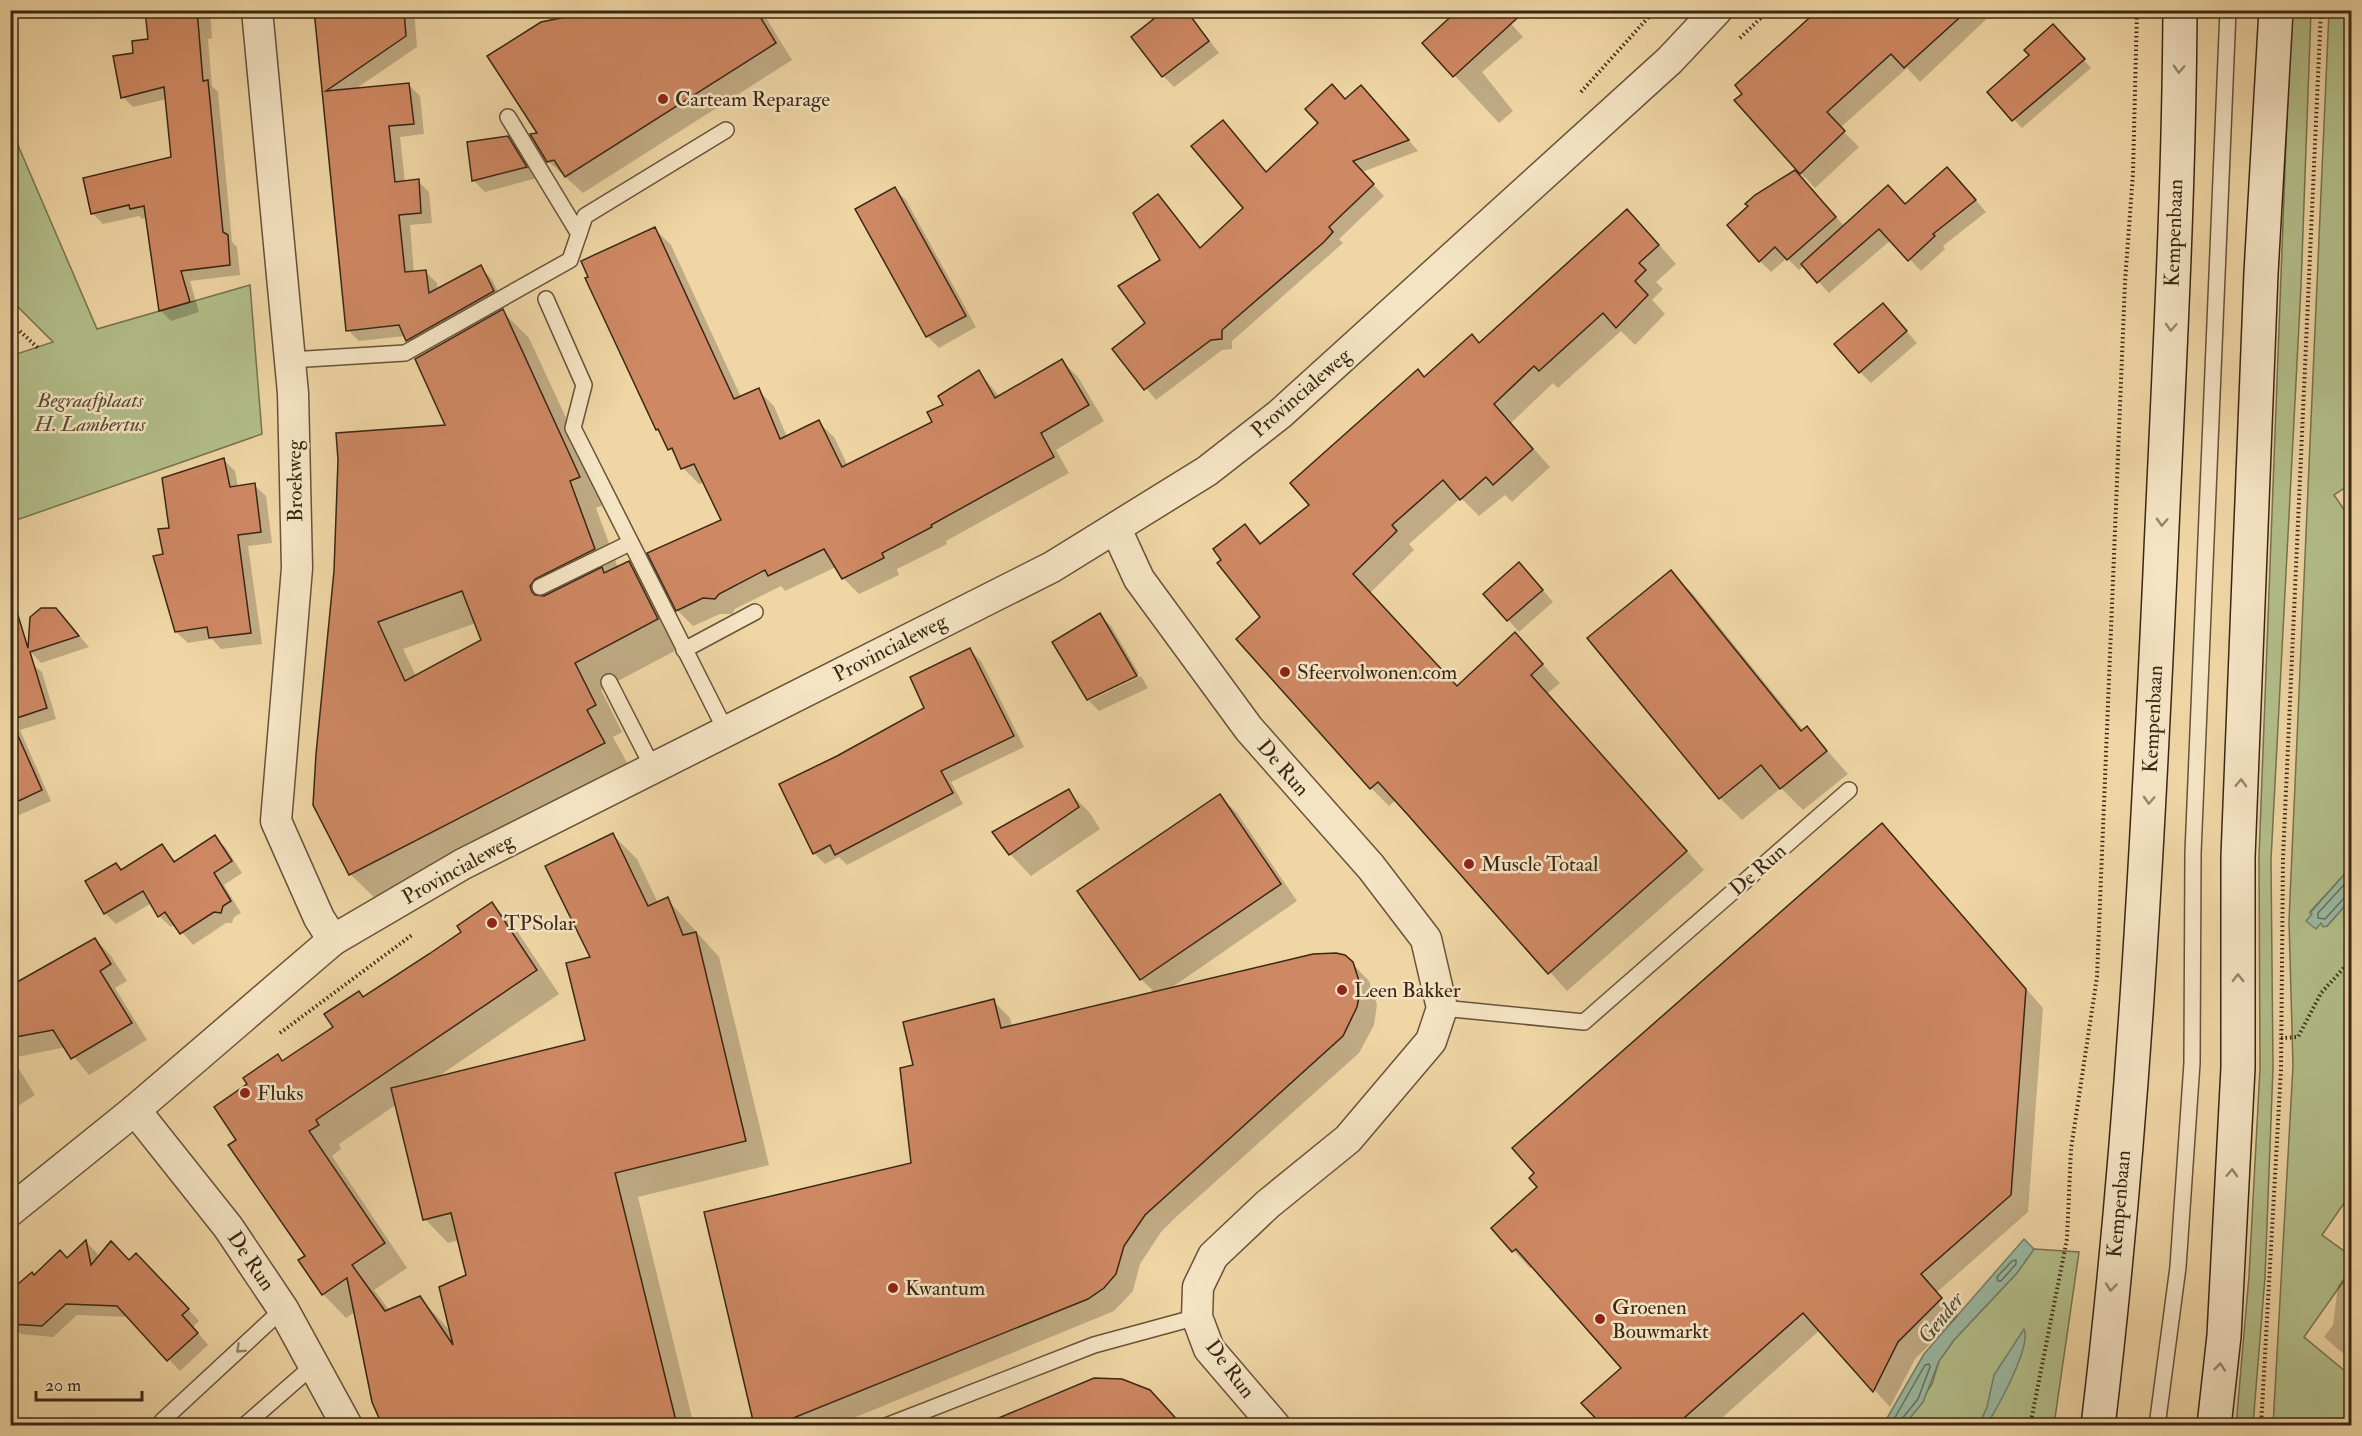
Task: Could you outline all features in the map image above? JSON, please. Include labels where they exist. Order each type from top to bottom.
[{"type":"main road","name":"Kempenbaan","points":[[2098,1425],[2136,1004],[2147,850],[2173,285],[2180,10]]},
{"type":"main road","points":[[2214,1425],[2224,1336],[2238,1068],[2238,857],[2261,273],[2276,10]]},
{"type":"street","name":"Broekweg","points":[[257,10],[290,360],[297,568],[276,821],[319,918],[333,940]]},
{"type":"street","name":"Provincialeweg","points":[[10,1211],[135,1110],[333,940],[463,864],[1052,567],[1207,471],[1280,414],[1670,60],[1717,10]]},
{"type":"street","name":"De Run","points":[[1116,529],[1139,579],[1249,729],[1371,867],[1426,939],[1442,1008],[1431,1041],[1348,1139],[1268,1204],[1213,1256],[1198,1287],[1197,1317],[1209,1349],[1275,1425]]},
{"type":"street","name":"De Run","points":[[135,1110],[228,1227],[283,1309],[347,1425]]},
{"type":"lane","name":"Kempenbaan","points":[[2157,1425],[2178,1267],[2192,1063],[2193,853],[2228,10]]},
{"type":"lane","points":[[508,117],[579,234]]},
{"type":"lane","points":[[290,360],[405,353],[570,260],[585,216],[726,130]]},
{"type":"lane","points":[[546,299],[584,385],[573,428],[726,731]]},
{"type":"lane","points":[[540,587],[630,543]]},
{"type":"lane","points":[[684,650],[755,612]]},
{"type":"lane","points":[[609,682],[653,768]]},
{"type":"lane","name":"De Run","points":[[1442,1008],[1584,1022],[1849,790]]},
{"type":"lane","points":[[162,1425],[162,1420],[283,1309]]},
{"type":"lane","points":[[886,1425],[1094,1345],[1197,1317]]},
{"type":"lane","points":[[244,1425],[315,1364]]},
{"type":"path","points":[[1574,99],[1655,10]]},
{"type":"path","points":[[2030,1425],[2067,1239],[2071,1149],[2097,977],[2125,282],[2133,173],[2137,10]]},
{"type":"path","points":[[2261,1425],[2271,1277],[2281,1038],[2284,834],[2321,10]]},
{"type":"path","points":[[10,322],[38,348]]},
{"type":"path","points":[[2281,1038],[2298,1037],[2321,993],[2352,959]]},
{"type":"green space","points":[[2291,11],[2311,11],[2301,286],[2271,860],[2273,1068],[2265,1277],[2253,1425],[2236,1426],[2249,1276],[2260,1068],[2259,857]]},
{"type":"green space","points":[[2329,11],[2351,11],[2352,483],[2334,495],[2352,521],[2351,867],[2310,912],[2327,926],[2351,899],[2351,1193],[2322,1235],[2351,1256],[2352,1269],[2304,1337],[2351,1376],[2351,1425],[2273,1426],[2293,1066],[2289,921]]},
{"type":"green space","name":"Begraafplaats H. Lambertus","points":[[11,129],[97,329],[250,285],[262,434],[11,522],[10,351],[14,355],[53,342],[11,300]]},
{"type":"green space","points":[[2034,1249],[2079,1252],[2054,1425],[1904,1426],[1932,1384],[1939,1361],[1954,1340],[2017,1273]]},
{"type":"water","points":[[2351,867],[2351,899],[2327,926],[2323,927],[2321,923],[2316,929],[2306,921],[2312,914],[2310,913]]},
{"type":"water","points":[[2024,1239],[2034,1249],[2017,1273],[1954,1340],[1939,1361],[1923,1402],[1904,1425],[1883,1425],[1924,1354]]},
{"type":"water","points":[[2024,1329],[2023,1348],[2013,1376],[1988,1423],[1979,1425],[1987,1407],[1994,1375]]},
{"type":"building","points":[[145,10],[197,10],[203,81],[208,80],[223,232],[228,235],[230,265],[181,271],[190,302],[159,311],[144,206],[130,209],[129,205],[91,214],[83,178],[171,157],[164,87],[121,98],[113,56],[133,53],[132,41],[148,39]]},
{"type":"building","points":[[314,10],[404,10],[406,36],[326,91],[409,83],[414,124],[389,126],[395,182],[419,179],[421,213],[399,215],[405,272],[426,270],[429,293],[481,265],[494,291],[406,341],[399,325],[346,331]]},
{"type":"building","points":[[601,10],[756,10],[776,43],[565,177],[554,160],[547,162],[530,134],[537,133],[487,56],[541,22]]},
{"type":"building","points":[[1165,10],[1186,10],[1209,41],[1162,77],[1131,37]]},
{"type":"building","points":[[1458,10],[1526,10],[1453,77],[1422,43]]},
{"type":"building","points":[[1818,10],[1968,10],[1904,68],[1891,54],[1827,112],[1845,131],[1800,174],[1734,100],[1742,94],[1735,85]]},
{"type":"building","points":[[2053,24],[2085,59],[2012,121],[1987,92],[2029,55],[2024,50]]},
{"type":"building","points":[[1332,84],[1345,99],[1361,85],[1409,140],[1353,161],[1374,184],[1329,227],[1333,232],[1324,242],[1222,330],[1222,339],[1211,340],[1144,390],[1112,349],[1145,323],[1118,286],[1160,260],[1133,213],[1158,194],[1200,248],[1243,208],[1191,146],[1223,120],[1266,172],[1318,123],[1305,109]]},
{"type":"building","points":[[508,136],[527,167],[472,181],[467,142]]},
{"type":"building","points":[[1947,167],[1976,200],[1933,234],[1935,236],[1908,261],[1879,229],[1817,283],[1801,264],[1888,185],[1905,204]]},
{"type":"building","points":[[1795,170],[1836,217],[1787,260],[1775,247],[1759,262],[1727,225],[1748,206],[1745,204],[1755,195]]},
{"type":"building","points":[[895,187],[966,316],[926,337],[855,209]]},
{"type":"building","points":[[1627,209],[1659,245],[1639,263],[1646,270],[1635,281],[1648,295],[1616,328],[1603,313],[1539,371],[1534,366],[1494,404],[1533,449],[1493,485],[1486,477],[1460,500],[1443,480],[1392,525],[1397,531],[1353,574],[1457,686],[1515,632],[1543,664],[1531,675],[1687,851],[1548,974],[1378,782],[1370,789],[1236,639],[1260,617],[1217,563],[1221,560],[1213,549],[1245,524],[1260,544],[1309,505],[1290,483],[1418,369],[1424,377],[1472,334],[1479,343]]},
{"type":"building","points":[[655,227],[734,399],[759,388],[780,439],[819,420],[842,467],[932,422],[927,412],[943,405],[938,396],[979,370],[995,398],[1062,359],[1089,405],[1041,433],[1054,457],[882,553],[884,558],[842,579],[824,549],[768,576],[765,570],[719,594],[715,599],[703,598],[676,611],[647,553],[721,520],[694,464],[681,469],[672,448],[668,450],[658,429],[656,430],[585,278],[588,277],[581,261]]},
{"type":"building","points":[[1883,303],[1907,331],[1859,373],[1834,344]]},
{"type":"building","points":[[503,309],[580,477],[570,481],[595,549],[535,579],[530,586],[532,592],[535,595],[544,596],[602,567],[604,573],[629,561],[658,619],[575,663],[596,705],[587,710],[605,743],[349,875],[313,805],[334,571],[338,460],[336,433],[445,425],[415,359]],"holes":[[[462,591],[481,640],[405,681],[378,622]]]},
{"type":"building","points":[[224,458],[230,487],[255,483],[261,532],[238,535],[251,633],[209,638],[207,627],[175,632],[153,556],[163,554],[158,529],[169,528],[162,478]]},
{"type":"building","points":[[1519,562],[1543,590],[1507,621],[1483,594]]},
{"type":"building","points":[[1671,570],[1801,731],[1807,726],[1827,751],[1780,789],[1761,765],[1719,799],[1587,638]]},
{"type":"building","points":[[41,608],[56,608],[79,636],[30,652],[47,708],[11,720],[42,790],[10,805],[10,613],[17,612],[28,648],[30,617]]},
{"type":"building","points":[[1100,613],[1137,676],[1087,700],[1052,642]]},
{"type":"building","points":[[970,648],[1014,736],[941,771],[953,793],[835,855],[830,845],[813,854],[779,784],[837,756],[924,708],[910,677]]},
{"type":"building","points":[[1069,789],[1079,807],[1009,855],[992,832]]},
{"type":"building","points":[[1220,794],[1281,884],[1140,980],[1077,891]]},
{"type":"building","points":[[1882,823],[2026,989],[2011,1195],[1921,1274],[1942,1298],[1898,1342],[1873,1392],[1803,1313],[1676,1425],[1602,1425],[1581,1403],[1621,1368],[1516,1249],[1512,1252],[1491,1228],[1537,1187],[1529,1178],[1534,1173],[1512,1148]]},
{"type":"building","points":[[613,833],[648,906],[668,897],[683,935],[696,932],[746,1141],[615,1173],[677,1425],[382,1425],[372,1402],[347,1278],[322,1295],[298,1260],[305,1256],[228,1145],[236,1140],[214,1107],[247,1084],[243,1078],[278,1054],[282,1061],[333,1027],[324,1014],[359,991],[363,997],[429,954],[461,932],[457,926],[492,902],[537,970],[316,1120],[319,1125],[309,1131],[385,1243],[352,1265],[385,1311],[420,1296],[453,1345],[439,1287],[466,1275],[451,1213],[423,1220],[391,1088],[585,1040],[566,963],[590,957],[545,866]]},
{"type":"building","points":[[215,835],[232,861],[214,873],[231,901],[223,906],[221,913],[214,912],[180,934],[165,912],[158,917],[143,891],[104,914],[85,881],[116,863],[121,870],[162,844],[174,862]]},
{"type":"building","points":[[95,938],[111,964],[100,971],[132,1023],[71,1059],[53,1030],[10,1038],[10,986]]},
{"type":"building","points":[[1313,954],[1345,955],[1353,962],[1361,987],[1357,1007],[1343,1036],[1145,1215],[1124,1246],[1116,1274],[1104,1288],[1088,1299],[776,1425],[754,1425],[704,1212],[911,1163],[900,1068],[913,1065],[903,1022],[994,999],[1001,1028]]},
{"type":"building","points":[[86,1240],[91,1265],[111,1241],[129,1260],[136,1253],[189,1309],[182,1315],[198,1333],[167,1361],[117,1306],[66,1304],[42,1326],[10,1324],[13,1300],[10,1291],[32,1272],[34,1275],[60,1250],[67,1258]]},
{"type":"building","points":[[1094,1378],[1122,1379],[1150,1390],[1182,1425],[982,1425]]},
{"type":"place","name":"Carteam Reparage","points":[[663,99]]},
{"type":"place","name":"Sfeervolwonen.com","points":[[1285,672]]},
{"type":"place","name":"Muscle Totaal","points":[[1469,864]]},
{"type":"place","name":"TPSolar","points":[[492,923]]},
{"type":"place","name":"Leen Bakker","points":[[1342,990]]},
{"type":"place","name":"Fluks","points":[[245,1093]]},
{"type":"place","name":"Kwantum","points":[[893,1288]]},
{"type":"place","name":"Groenen Bouwmarkt","points":[[1600,1319]]},
{"type":"water label","name":"Gender","points":[[1941,1318]]}]
